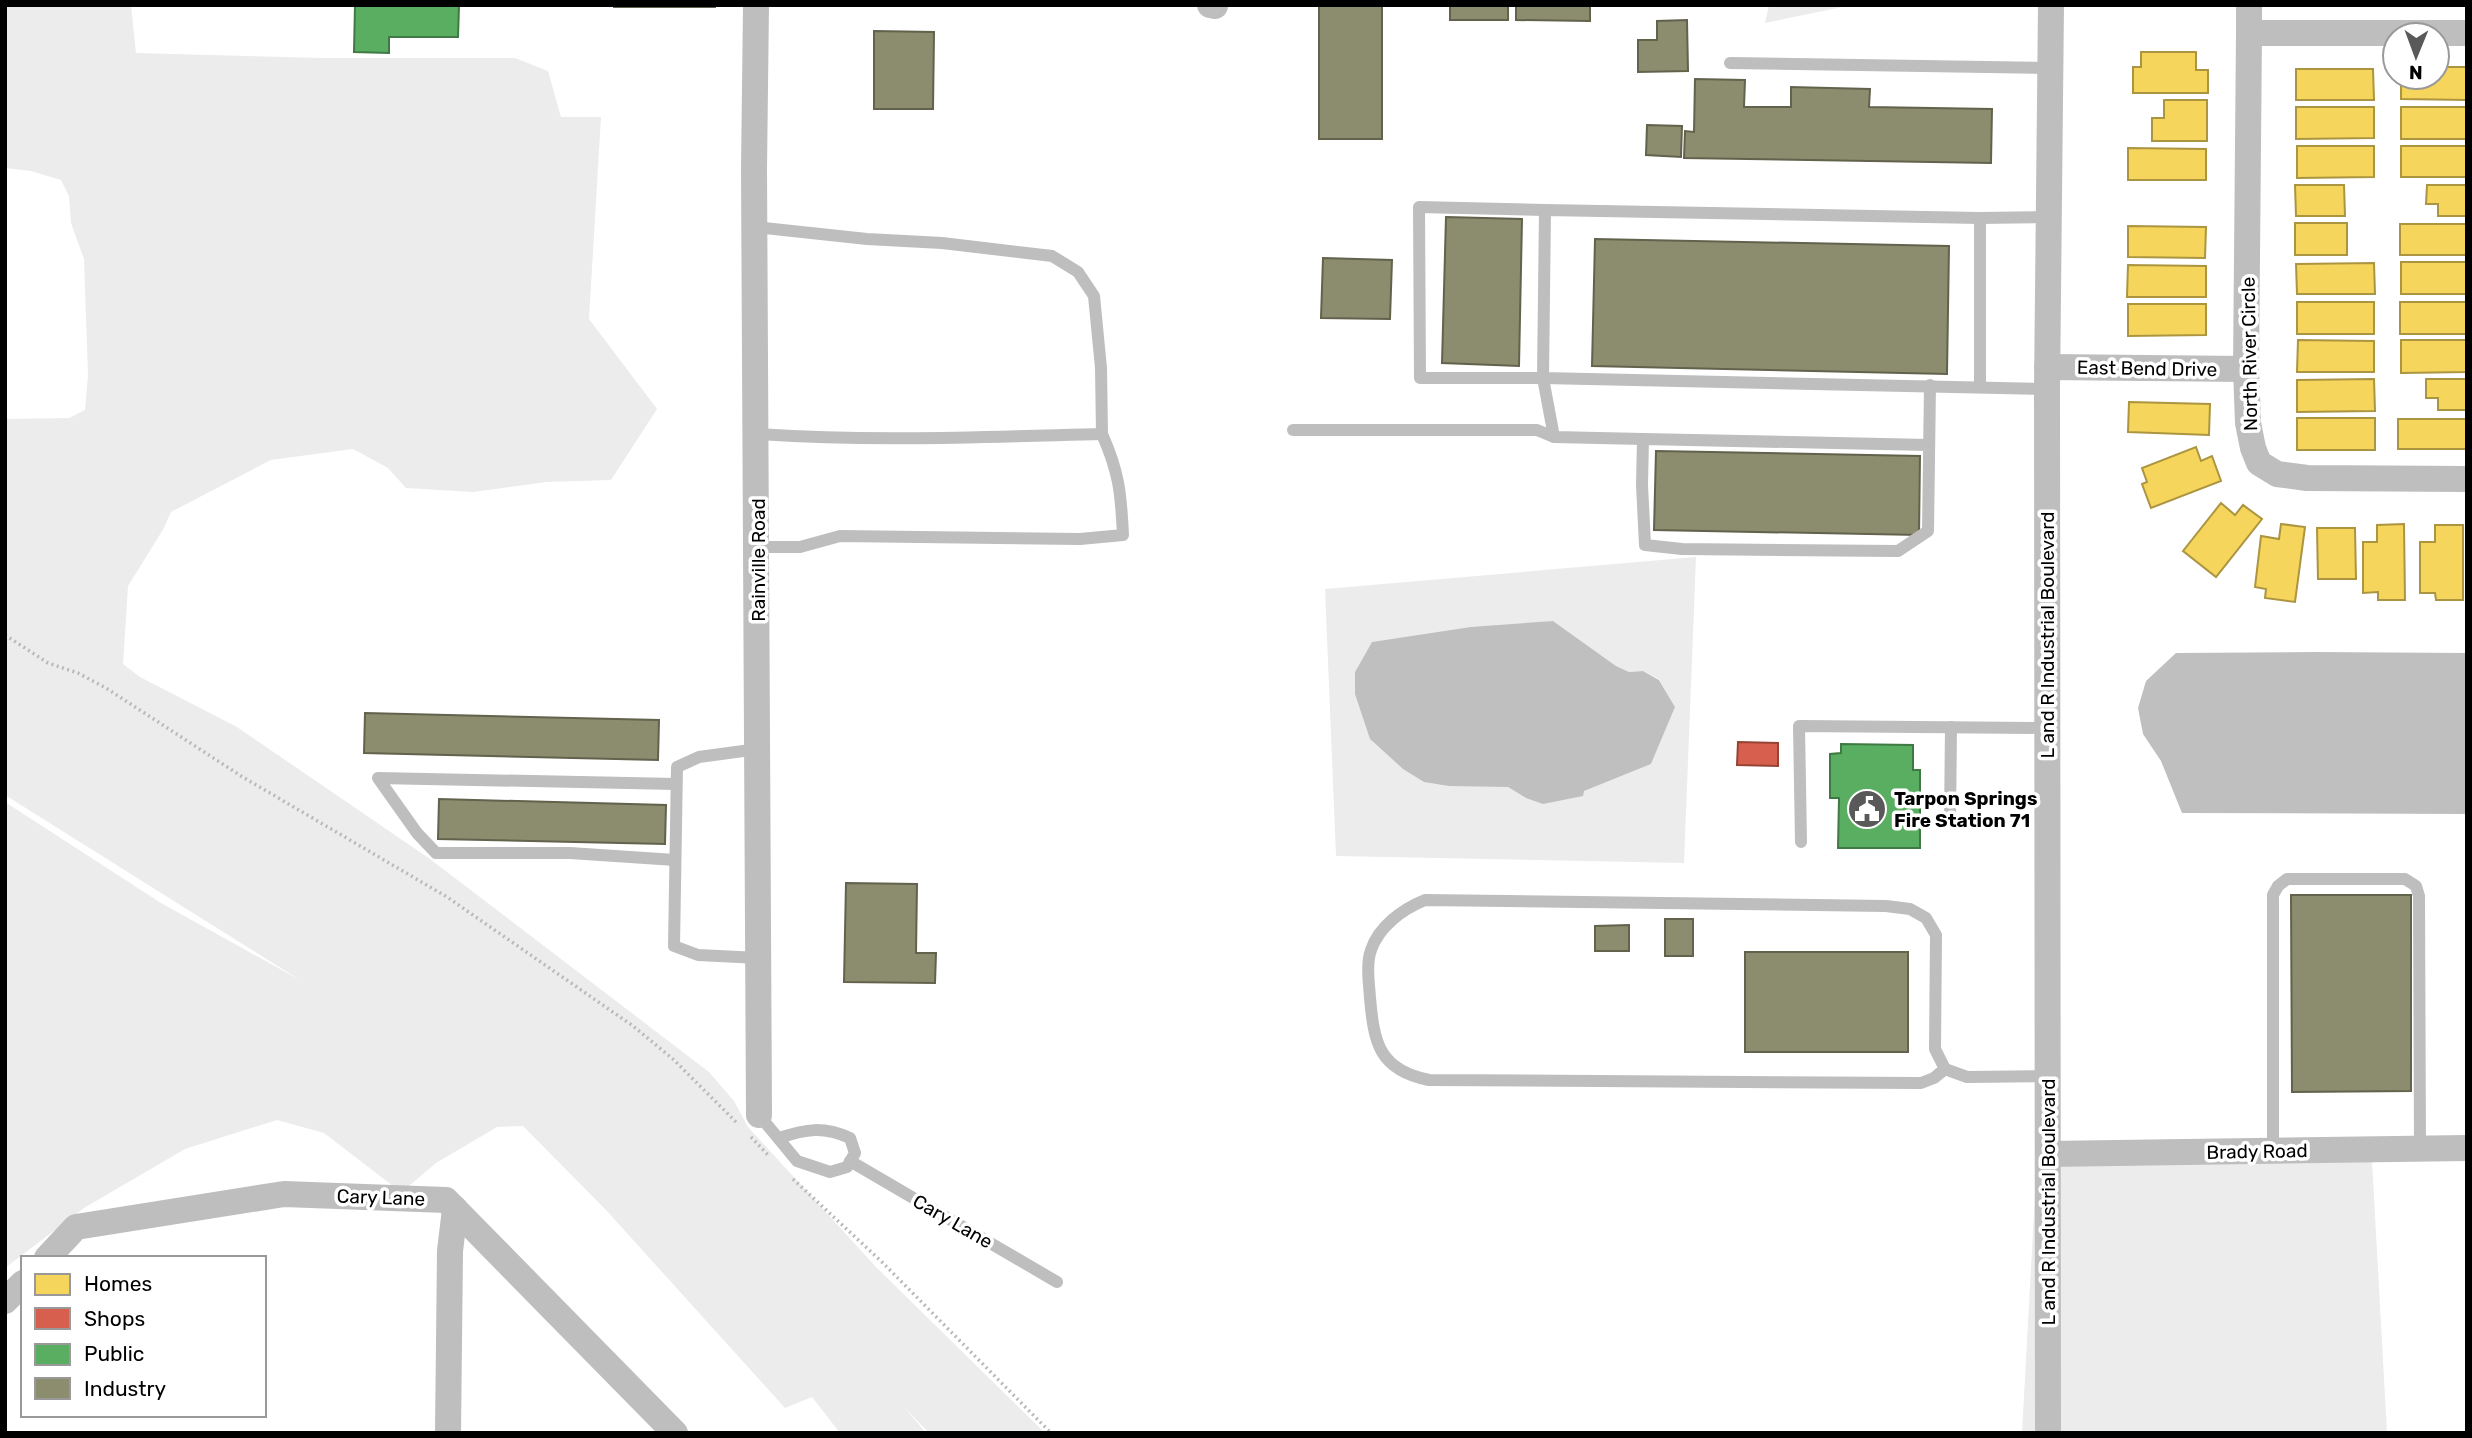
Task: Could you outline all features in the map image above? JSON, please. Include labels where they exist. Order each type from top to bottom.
[{"type":"street","name":"Rainville Road","points":[[747,1123],[759,958],[756,5]]},
{"type":"street","name":"L and R Industrial Boulevard","points":[[2048,1433],[2047,378],[2051,5]]},
{"type":"street","name":"North River Circle","points":[[2249,5],[2246,369],[2248,423],[2259,463],[2277,474],[2307,478],[2467,479]]},
{"type":"street","points":[[2249,33],[2467,33]]},
{"type":"street","name":"East Bend Drive","points":[[2047,378],[2246,369]]},
{"type":"street","name":"Brady Road","points":[[2048,1154],[2467,1148]]},
{"type":"street","name":"Cary Lane","points":[[49,1256],[76,1227],[284,1194],[446,1199],[675,1433]]},
{"type":"street","points":[[448,1433],[450,1251],[455,1209]]},
{"type":"street","points":[[5,1301],[21,1285]]},
{"type":"lane","points":[[1730,63],[2051,68]]},
{"type":"lane","points":[[2047,378],[1980,387],[1420,378],[1419,207],[1980,218],[2050,217]]},
{"type":"lane","points":[[1545,210],[1544,378],[1554,437]]},
{"type":"lane","points":[[1980,218],[1980,387]]},
{"type":"lane","points":[[755,227],[867,239],[942,243],[1052,256],[1078,272],[1094,296],[1101,369],[1102,434],[1114,462],[1121,492],[1122,534],[1080,539],[840,536],[800,547],[758,547]]},
{"type":"lane","points":[[1643,439],[1645,545],[1709,549],[1898,551],[1928,531],[1930,385]]},
{"type":"lane","points":[[1293,430],[1537,430],[1554,437],[1929,445]]},
{"type":"lane","points":[[757,434],[814,438],[940,438],[1102,434]]},
{"type":"lane","points":[[1801,842],[1799,726],[2048,728]]},
{"type":"lane","points":[[1950,821],[1951,727]]},
{"type":"lane","points":[[758,749],[699,757],[677,767],[674,946],[698,955],[759,958]]},
{"type":"lane","points":[[675,860],[570,853],[436,853],[417,833],[378,778],[677,783]]},
{"type":"lane","points":[[2273,1150],[2273,895],[2287,879],[2405,879],[2416,886],[2419,896],[2420,1149]]},
{"type":"lane","points":[[1945,1069],[1934,1078],[1921,1083],[1429,1080],[1409,1076],[1392,1065],[1373,1034],[1368,976],[1371,950],[1381,932],[1396,917],[1425,901],[1886,906],[1910,909],[1926,918],[1936,935],[1935,1049],[1945,1069],[1967,1077],[2048,1076]]},
{"type":"lane","points":[[747,1123],[779,1138],[797,1161],[830,1172],[847,1167],[855,1153],[850,1138],[835,1131],[805,1129],[779,1138]]},
{"type":"lane","name":"Cary Lane","points":[[850,1161],[1057,1282]]},
{"type":"path","points":[[5,635],[48,663],[78,673],[106,688],[241,776],[447,897],[634,1026],[747,1123],[774,1162]]},
{"type":"path","points":[[791,1177],[892,1271],[1051,1433]]},
{"type":"shaded area","points":[[5,5],[131,5],[136,53],[324,58],[515,58],[548,71],[561,117],[601,117],[589,319],[657,409],[611,480],[546,482],[473,492],[406,488],[388,468],[353,449],[271,460],[171,512],[128,586],[123,664],[140,677],[237,727],[430,859],[709,1072],[734,1101],[748,1127],[876,1267],[1045,1433],[929,1433],[904,1407],[926,1433],[840,1433],[812,1397],[785,1408],[606,1210],[523,1126],[497,1127],[436,1163],[409,1186],[393,1186],[324,1133],[277,1120],[185,1149],[84,1208],[5,1268],[5,802],[161,903],[300,980],[5,795],[5,419],[69,418],[85,410],[88,375],[84,259],[71,223],[69,196],[61,180],[31,171],[5,168]]},
{"type":"shaded area","points":[[1769,5],[1852,5],[1765,23]]},
{"type":"shaded area","points":[[1696,557],[1684,863],[1336,856],[1325,589]],"holes":[[[1553,621],[1616,666],[1629,672],[1643,671],[1659,679],[1675,707],[1651,764],[1583,791],[1526,798],[1508,787],[1403,769],[1370,739],[1355,672],[1372,642]]]},
{"type":"shaded area","points":[[1553,621],[1616,666],[1629,672],[1643,671],[1659,680],[1675,707],[1651,764],[1584,791],[1583,796],[1543,804],[1508,787],[1449,786],[1424,782],[1403,769],[1370,739],[1355,694],[1355,672],[1372,642],[1471,627]]},
{"type":"shaded area","points":[[2176,653],[2467,653],[2467,814],[2182,813],[2161,761],[2143,734],[2138,708],[2146,681]]},
{"type":"shaded area","points":[[2037,1158],[2037,1433],[2022,1433]]},
{"type":"shaded area","points":[[2372,1161],[2387,1433],[2059,1433],[2059,1166]]},
{"type":"building: Homes","points":[[2141,52],[2196,52],[2196,70],[2208,70],[2208,93],[2133,93],[2133,67],[2141,67]]},
{"type":"building: Homes","points":[[2451,67],[2467,67],[2467,100],[2401,99],[2401,91],[2451,91]]},
{"type":"building: Homes","points":[[2296,69],[2373,69],[2374,100],[2296,100]]},
{"type":"building: Homes","points":[[2164,100],[2207,100],[2207,141],[2152,141],[2152,118],[2164,118]]},
{"type":"building: Homes","points":[[2296,107],[2374,107],[2374,138],[2296,139]]},
{"type":"building: Homes","points":[[2401,107],[2467,107],[2467,139],[2401,139]]},
{"type":"building: Homes","points":[[2297,146],[2374,146],[2374,177],[2297,178]]},
{"type":"building: Homes","points":[[2401,146],[2467,146],[2467,177],[2401,177]]},
{"type":"building: Homes","points":[[2128,148],[2206,149],[2206,180],[2128,180]]},
{"type":"building: Homes","points":[[2295,185],[2344,185],[2345,216],[2296,216]]},
{"type":"building: Homes","points":[[2427,185],[2467,185],[2467,216],[2438,216],[2438,204],[2426,204]]},
{"type":"building: Homes","points":[[2295,223],[2347,223],[2347,255],[2295,255]]},
{"type":"building: Homes","points":[[2400,224],[2467,224],[2467,255],[2400,255]]},
{"type":"building: Homes","points":[[2128,226],[2206,227],[2205,258],[2128,257]]},
{"type":"building: Homes","points":[[2401,262],[2467,262],[2467,294],[2401,294]]},
{"type":"building: Homes","points":[[2374,263],[2375,294],[2297,294],[2296,264]]},
{"type":"building: Homes","points":[[2128,265],[2206,266],[2206,297],[2127,297]]},
{"type":"building: Homes","points":[[2297,302],[2374,302],[2374,334],[2297,334]]},
{"type":"building: Homes","points":[[2400,302],[2467,302],[2467,334],[2400,334]]},
{"type":"building: Homes","points":[[2128,304],[2206,304],[2206,335],[2128,336]]},
{"type":"building: Homes","points":[[2298,340],[2374,341],[2374,372],[2297,372]]},
{"type":"building: Homes","points":[[2401,340],[2467,340],[2467,372],[2401,373]]},
{"type":"building: Homes","points":[[2374,379],[2375,411],[2297,412],[2297,380]]},
{"type":"building: Homes","points":[[2426,379],[2467,379],[2467,410],[2438,410],[2438,398],[2426,398]]},
{"type":"building: Homes","points":[[2129,402],[2210,404],[2209,435],[2128,432]]},
{"type":"building: Homes","points":[[2297,418],[2375,418],[2375,450],[2297,450]]},
{"type":"building: Homes","points":[[2398,419],[2467,419],[2467,449],[2398,449]]},
{"type":"building: Homes","points":[[2196,447],[2201,461],[2212,456],[2221,481],[2151,508],[2142,484],[2147,482],[2142,468]]},
{"type":"building: Homes","points":[[2221,503],[2235,515],[2243,505],[2262,519],[2216,577],[2183,551]]},
{"type":"building: Homes","points":[[2281,524],[2305,527],[2295,602],[2265,598],[2266,589],[2255,587],[2261,536],[2279,539]]},
{"type":"building: Homes","points":[[2404,524],[2405,600],[2378,600],[2378,592],[2363,593],[2363,542],[2377,542],[2377,525]]},
{"type":"building: Homes","points":[[2435,525],[2463,525],[2463,600],[2436,600],[2435,593],[2420,593],[2420,542],[2435,542]]},
{"type":"building: Homes","points":[[2317,528],[2355,528],[2356,579],[2318,579]]},
{"type":"building: Shops","points":[[1738,742],[1778,743],[1778,766],[1737,765]]},
{"type":"building: Public","points":[[355,5],[459,5],[458,37],[389,37],[389,53],[354,52]]},
{"type":"building: Public","points":[[1841,744],[1913,745],[1913,770],[1920,770],[1920,848],[1838,848],[1839,798],[1830,798],[1830,754],[1841,753]]},
{"type":"building: Industry","points":[[715,5],[715,7],[614,7]]},
{"type":"building: Industry","points":[[1319,5],[1382,5],[1382,139],[1319,139]]},
{"type":"building: Industry","points":[[1450,5],[1508,5],[1508,20],[1450,20]]},
{"type":"building: Industry","points":[[1516,5],[1590,5],[1590,21],[1516,20]]},
{"type":"building: Industry","points":[[1687,20],[1688,71],[1638,72],[1638,40],[1657,40],[1657,21]]},
{"type":"building: Industry","points":[[874,31],[934,32],[933,109],[874,109]]},
{"type":"building: Industry","points":[[1695,79],[1745,80],[1744,107],[1791,107],[1791,87],[1870,89],[1869,107],[1992,109],[1991,163],[1684,158],[1685,131],[1694,132]]},
{"type":"building: Industry","points":[[1647,125],[1682,126],[1681,157],[1646,155]]},
{"type":"building: Industry","points":[[1446,217],[1522,219],[1519,366],[1442,363]]},
{"type":"building: Industry","points":[[1595,239],[1949,246],[1947,374],[1592,366]]},
{"type":"building: Industry","points":[[1323,258],[1392,260],[1390,319],[1321,318]]},
{"type":"building: Industry","points":[[1656,451],[1920,456],[1919,535],[1654,530]]},
{"type":"building: Industry","points":[[365,713],[659,720],[658,760],[364,753]]},
{"type":"building: Industry","points":[[439,799],[666,805],[665,844],[438,839]]},
{"type":"building: Industry","points":[[846,883],[917,884],[916,953],[936,953],[935,983],[844,982]]},
{"type":"building: Industry","points":[[2291,895],[2411,895],[2411,1091],[2292,1092]]},
{"type":"building: Industry","points":[[1665,919],[1693,919],[1693,956],[1665,956]]},
{"type":"building: Industry","points":[[1629,925],[1629,951],[1595,951],[1595,926]]},
{"type":"building: Industry","points":[[1745,952],[1908,952],[1908,1052],[1745,1052]]},
{"type":"place","name":"Tarpon Springs Fire Station 71","points":[[1867,809]]}]
